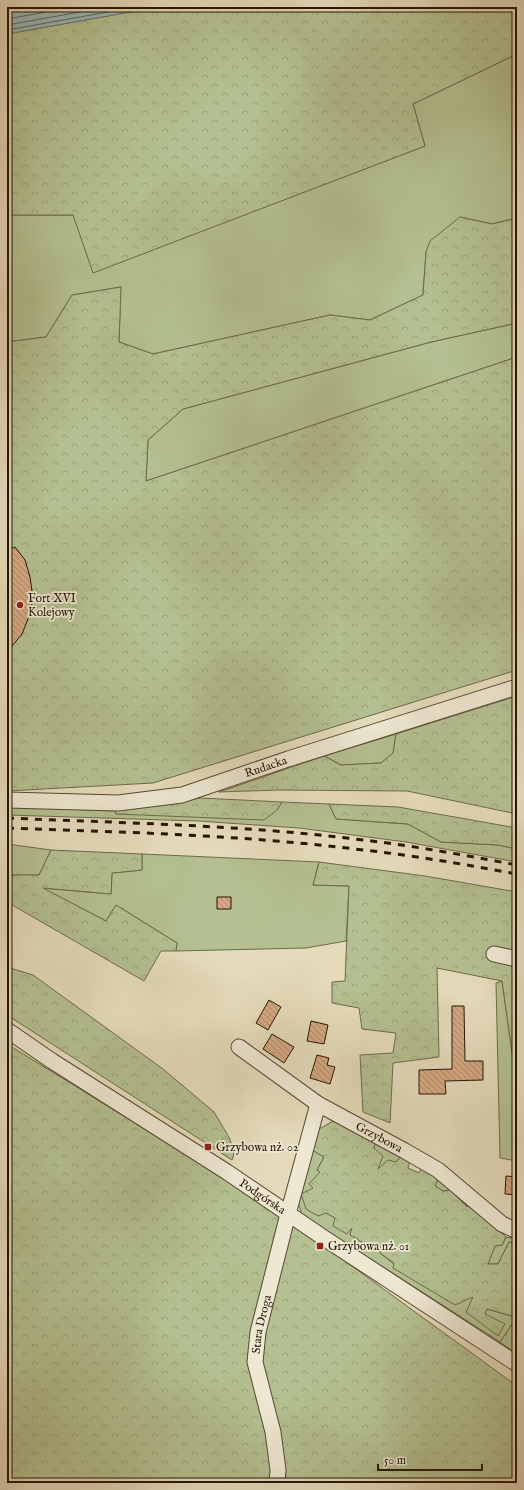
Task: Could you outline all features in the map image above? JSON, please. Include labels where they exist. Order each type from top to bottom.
[{"type":"street","name":"Rudacka","points":[[7,800],[118,803],[182,795],[288,759],[517,687]]},
{"type":"street","points":[[494,954],[517,959]]},
{"type":"street","name":"Podgórska","points":[[7,1030],[52,1061],[227,1172],[288,1214],[517,1364]]},
{"type":"street","name":"Grzybowa","points":[[239,1047],[318,1104],[438,1170],[502,1224],[517,1231]]},
{"type":"street","name":"Stara Droga","points":[[277,1483],[278,1470],[273,1432],[255,1362],[258,1332],[318,1104]]},
{"type":"green space","points":[[158,7],[517,7],[517,54],[413,104],[425,146],[93,273],[73,215],[7,215],[7,34]]},
{"type":"green space","points":[[517,54],[517,218],[492,224],[460,217],[426,252],[423,295],[370,320],[330,315],[153,354],[119,342],[121,287],[72,295],[46,337],[7,342],[7,215],[73,215],[94,272],[425,146],[413,104]]},
{"type":"green space","points":[[460,217],[492,224],[517,218],[517,323],[431,342],[183,409],[148,440],[146,481],[517,357],[517,670],[153,783],[7,791],[7,342],[46,337],[72,295],[121,287],[119,342],[153,354],[330,315],[370,320],[423,295],[426,252],[430,241]]},
{"type":"green space","points":[[517,323],[517,357],[146,481],[148,440],[183,409],[431,342]]},
{"type":"green space","points":[[517,696],[517,814],[407,791],[279,790],[219,792],[324,756],[341,765],[381,763],[393,753],[396,734]]},
{"type":"green space","points":[[396,734],[393,754],[381,763],[341,765],[324,756]]},
{"type":"green space","points":[[201,798],[282,802],[277,810],[264,820],[116,814],[115,811]]},
{"type":"green space","points":[[282,802],[329,804],[336,819],[408,824],[441,842],[498,845],[517,849],[517,862],[406,842],[299,828],[198,821],[7,815],[7,807],[115,811],[116,814],[128,814],[277,810]]},
{"type":"green space","points":[[329,804],[398,807],[517,828],[517,849],[498,845],[441,842],[408,824],[336,819]]},
{"type":"green space","points":[[7,844],[51,850],[39,875],[7,875]]},
{"type":"green space","points":[[51,850],[142,854],[142,870],[112,873],[111,894],[43,888],[106,921],[116,905],[177,943],[176,951],[161,951],[144,981],[7,902],[7,875],[39,875]]},
{"type":"green space","points":[[142,854],[319,862],[313,885],[349,886],[346,941],[306,948],[176,951],[177,943],[116,905],[106,921],[42,888],[111,894],[112,873],[142,870]]},
{"type":"green space","points":[[319,862],[425,876],[517,892],[517,1068],[514,1068],[502,981],[437,968],[439,1057],[393,1063],[390,1123],[363,1112],[360,1055],[393,1053],[396,1033],[362,1029],[359,1008],[332,1003],[332,982],[345,981],[349,886],[313,885]]},
{"type":"green space","points":[[7,967],[33,975],[163,1069],[214,1112],[230,1139],[234,1154],[232,1160],[7,1015]]},
{"type":"green space","points":[[502,981],[514,1066],[517,1067],[517,1161],[500,1158],[496,983]]},
{"type":"green space","points":[[7,1044],[268,1205],[517,1386],[517,1483],[7,1483]]},
{"type":"green space","points":[[333,1121],[376,1141],[374,1148],[383,1156],[378,1169],[388,1160],[396,1162],[401,1156],[410,1161],[408,1168],[419,1173],[423,1166],[439,1177],[435,1186],[443,1191],[450,1190],[467,1207],[471,1204],[506,1237],[502,1245],[495,1246],[488,1264],[498,1264],[509,1242],[517,1244],[517,1312],[515,1317],[487,1309],[485,1314],[505,1324],[498,1336],[466,1312],[473,1297],[455,1305],[393,1268],[394,1263],[380,1253],[380,1244],[372,1248],[350,1235],[352,1228],[347,1234],[333,1226],[335,1218],[326,1213],[318,1216],[306,1209],[301,1194],[313,1188],[309,1184],[320,1172],[317,1170],[324,1157],[312,1150],[319,1129]]},
{"type":"green space","points":[[376,1141],[401,1156],[396,1162],[378,1170],[374,1148]]},
{"type":"green space","points":[[312,1150],[324,1157],[317,1170],[320,1172],[314,1188],[326,1213],[380,1244],[380,1253],[394,1264],[473,1297],[485,1314],[487,1309],[515,1317],[517,1312],[517,1322],[513,1323],[500,1342],[302,1215],[298,1202]]},
{"type":"green space","points":[[439,1177],[471,1204],[468,1207],[450,1190],[443,1191],[435,1186]]},
{"type":"green space","points":[[506,1237],[517,1239],[517,1244],[509,1242],[498,1264],[487,1264],[495,1246],[502,1245]]},
{"type":"green space","points":[[517,1322],[517,1354],[500,1342],[513,1323]]},
{"type":"water","points":[[7,7],[158,7],[7,34]]},
{"type":"building","name":"Fort XVI Kolejowy","points":[[15,547],[25,560],[30,577],[33,598],[30,614],[22,634],[7,652],[7,615],[11,593],[10,579],[7,569],[7,551]]},
{"type":"building","points":[[217,897],[231,897],[231,909],[217,909]]},
{"type":"building","points":[[269,1000],[281,1007],[268,1030],[256,1023]]},
{"type":"building","points":[[452,1006],[464,1006],[465,1061],[483,1061],[483,1080],[445,1081],[446,1094],[419,1094],[419,1070],[452,1069]]},
{"type":"building","points":[[311,1021],[328,1025],[324,1044],[307,1041]]},
{"type":"building","points":[[272,1034],[294,1047],[284,1063],[263,1049]]},
{"type":"building","points":[[317,1055],[329,1058],[327,1065],[335,1067],[330,1084],[310,1078]]},
{"type":"building","points":[[506,1176],[517,1177],[517,1195],[505,1194]]},
{"type":"railway","points":[[7,818],[181,825],[312,834],[396,844],[517,865]]},
{"type":"railway","points":[[7,828],[268,840],[376,851],[517,874]]},
{"type":"place","name":"Fort XVI Kolejowy","points":[[20,605]]},
{"type":"place","name":"Grzybowa nż. 02","points":[[208,1147]]},
{"type":"place","name":"Grzybowa nż. 01","points":[[320,1246]]}]
